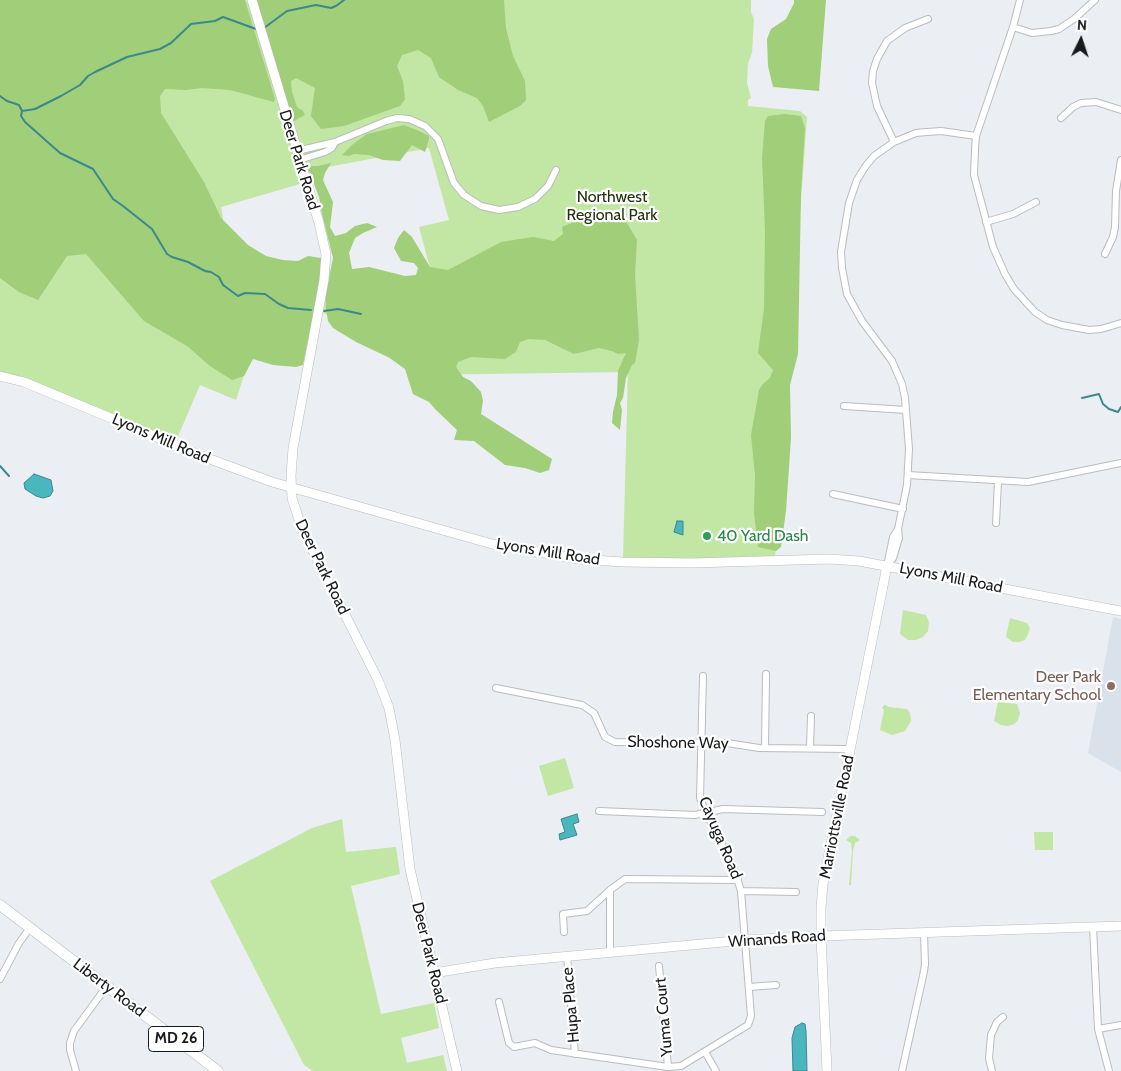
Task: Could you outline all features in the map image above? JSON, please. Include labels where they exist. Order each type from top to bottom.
[{"type":"main road","name":"Liberty Road","points":[[0,905],[218,1071]]},
{"type":"street","name":"Deer Park Road","points":[[252,0],[324,243],[326,266],[294,440],[291,488],[296,513],[305,536],[387,701],[395,740],[410,869],[457,1071]]},
{"type":"street","points":[[1020,0],[1013,27],[976,136],[974,175],[993,247],[1005,274],[1019,296],[1035,312],[1062,326],[1077,329],[1101,328],[1121,323]]},
{"type":"street","points":[[1013,27],[1032,32],[1058,29],[1074,19],[1096,0]]},
{"type":"street","points":[[894,142],[877,106],[872,83],[873,71],[879,54],[887,41],[905,28],[928,19]]},
{"type":"street","points":[[1061,118],[1074,106],[1082,103],[1096,102],[1121,110]]},
{"type":"street","points":[[298,156],[325,152],[332,148],[335,142],[392,119],[403,118],[420,123],[438,139],[451,177],[461,192],[476,204],[492,209],[512,209],[524,205],[535,199],[548,186],[556,170]]},
{"type":"street","name":"Marriottsville Road","points":[[827,1071],[821,936],[823,884],[887,566],[893,558],[898,538],[908,475],[909,449],[902,384],[895,367],[853,307],[842,268],[843,237],[851,194],[864,167],[874,156],[894,142],[916,133],[941,131],[976,136]]},
{"type":"street","points":[[1105,254],[1113,237],[1115,227],[1117,185],[1121,160]]},
{"type":"street","points":[[986,222],[1013,214],[1036,202]]},
{"type":"street","name":"Lyons Mill Road","points":[[0,376],[24,382],[207,458],[291,488],[485,543],[579,559],[623,562],[670,563],[839,559],[887,566],[1121,611]]},
{"type":"street","points":[[844,406],[906,410]]},
{"type":"street","points":[[908,475],[998,481],[1035,481],[1121,464]]},
{"type":"street","points":[[996,523],[998,481]]},
{"type":"street","points":[[833,494],[903,509]]},
{"type":"street","points":[[765,748],[766,674]]},
{"type":"street","name":"Cayuga Road","points":[[703,676],[700,791],[706,813],[738,880],[751,1016],[748,1025],[705,1052]]},
{"type":"street","name":"Shoshone Way","points":[[496,688],[582,705],[594,714],[605,736],[615,742],[701,742],[734,743],[765,748],[850,749]]},
{"type":"street","points":[[810,748],[811,716]]},
{"type":"street","points":[[599,811],[695,815],[722,809],[822,812]]},
{"type":"street","points":[[564,932],[563,914],[587,911],[621,880],[628,878],[738,880]]},
{"type":"street","points":[[610,890],[610,953]]},
{"type":"street","points":[[740,891],[796,892]]},
{"type":"street","name":"Winands Road","points":[[434,973],[481,964],[745,940],[1121,926]]},
{"type":"street","points":[[1094,927],[1098,1029],[1110,1071]]},
{"type":"street","points":[[0,979],[19,943],[30,928]]},
{"type":"street","points":[[902,1071],[924,970],[924,932]]},
{"type":"street","name":"Hupa Place","points":[[567,956],[575,1054]]},
{"type":"street","name":"Yuma Court","points":[[659,966],[668,1068]]},
{"type":"street","points":[[749,987],[776,985]]},
{"type":"street","points":[[76,1071],[70,1050],[74,1031],[106,986]]},
{"type":"street","points":[[499,1002],[509,1043],[512,1046],[517,1047],[536,1043],[551,1050],[668,1068],[681,1066],[705,1052],[716,1071]]},
{"type":"street","points":[[992,1071],[989,1058],[991,1035],[1003,1017]]},
{"type":"street","points":[[1098,1029],[1121,1025]]},
{"type":"shaded area","name":"Deer Park Elementary School","points":[[1113,617],[1121,619],[1121,772],[1088,753]]},
{"type":"green space","name":"Northwest Regional Park","points":[[0,0],[246,0],[253,13],[258,0],[751,0],[751,12],[754,19],[752,53],[748,63],[747,83],[751,98],[748,100],[748,106],[800,111],[807,117],[775,558],[623,558],[628,372],[414,375],[321,311],[324,296],[432,275],[419,227],[449,220],[429,148],[301,172],[303,183],[221,207],[248,363],[236,400],[200,385],[176,441],[0,372]]},
{"type":"green space","points":[[0,0],[245,0],[275,99],[274,102],[230,90],[202,88],[186,90],[165,89],[160,96],[161,113],[204,182],[221,218],[248,245],[266,256],[283,260],[298,261],[308,256],[321,258],[319,287],[303,365],[296,367],[273,365],[253,359],[244,376],[232,380],[210,366],[187,346],[144,321],[86,254],[67,256],[38,300],[19,292],[0,278]]},
{"type":"green space","points":[[256,0],[504,0],[506,28],[513,56],[525,81],[526,100],[520,106],[489,122],[483,106],[477,98],[458,90],[439,77],[431,58],[418,50],[402,55],[397,66],[403,81],[405,99],[400,106],[344,126],[321,129],[311,116],[315,88],[296,78],[291,81],[292,92],[297,107],[305,115],[292,122]]},
{"type":"green space","points":[[794,0],[826,0],[819,91],[773,87],[768,66],[767,39],[771,29],[786,19]]},
{"type":"green space","points":[[785,114],[801,116],[805,128],[801,194],[798,354],[790,385],[791,438],[786,511],[781,547],[776,551],[758,547],[754,513],[755,475],[751,435],[759,390],[770,378],[773,370],[758,353],[764,308],[765,231],[762,158],[765,121],[768,116]]},
{"type":"green space","points":[[404,125],[429,136],[425,152],[412,145],[400,161],[383,160],[369,155],[342,155],[367,134]]},
{"type":"green space","points":[[331,163],[323,180],[333,202],[330,227],[335,236],[346,233],[355,226],[367,223],[377,227],[355,238],[349,253],[352,269],[369,267],[405,276],[416,275],[418,268],[414,263],[401,261],[394,248],[404,230],[412,237],[430,267],[448,270],[501,242],[533,237],[554,241],[563,234],[562,227],[583,218],[607,217],[619,219],[627,223],[637,240],[635,275],[639,340],[635,363],[632,365],[626,378],[623,398],[620,403],[622,410],[620,430],[612,423],[617,395],[618,371],[626,353],[618,354],[599,348],[574,354],[545,340],[528,339],[520,342],[516,352],[505,359],[471,357],[458,362],[456,367],[463,377],[471,381],[481,392],[483,401],[481,414],[552,459],[549,470],[540,473],[525,468],[505,465],[474,441],[454,440],[457,430],[429,402],[413,394],[405,369],[390,358],[356,342],[333,328],[328,321],[326,292],[333,258],[319,197],[307,166]]},
{"type":"green space","points":[[903,610],[926,615],[929,622],[928,631],[923,637],[916,640],[908,640],[900,634]]},
{"type":"green space","points":[[1010,618],[1027,623],[1030,628],[1025,640],[1013,642],[1006,637]]},
{"type":"green space","points":[[998,702],[1017,704],[1020,713],[1018,720],[1014,724],[1008,726],[1001,725],[994,721]]},
{"type":"green space","points":[[884,705],[907,709],[910,713],[911,721],[905,731],[892,735],[880,730],[884,710],[882,708]]},
{"type":"green space","points":[[565,758],[574,788],[548,796],[539,766]]},
{"type":"green space","points":[[342,819],[346,852],[396,847],[400,874],[351,886],[381,1014],[434,1003],[439,1028],[401,1038],[407,1063],[443,1055],[447,1071],[313,1071],[304,1065],[210,881],[312,828]]},
{"type":"green space","points":[[1034,832],[1053,832],[1053,850],[1035,850]]},
{"type":"green space","points":[[850,836],[855,836],[860,840],[855,843],[853,851],[851,885],[849,885],[852,851],[851,843],[846,840]]},
{"type":"water","points":[[34,474],[51,480],[53,491],[50,496],[43,498],[25,489],[24,483]]},
{"type":"water","points":[[677,521],[683,521],[683,535],[674,532]]},
{"type":"water","points":[[577,814],[579,822],[573,824],[577,835],[560,840],[559,834],[565,832],[561,819]]},
{"type":"water","points":[[802,1023],[805,1024],[806,1031],[807,1071],[793,1071],[792,1038],[795,1027]]},
{"type":"waterway","points":[[264,28],[287,11],[316,5],[331,8],[344,0]]},
{"type":"waterway","points":[[22,111],[35,109],[61,96],[80,85],[88,76],[127,57],[160,49],[171,43],[191,24],[215,21],[223,17],[256,29]]},
{"type":"waterway","points":[[0,96],[7,101],[19,105],[22,111],[21,116],[25,122],[60,153],[93,169],[113,199],[152,229],[167,254],[211,272],[219,277],[223,285],[238,296],[245,293],[265,294],[288,308],[311,310]]},
{"type":"waterway","points":[[324,311],[338,309],[361,314]]},
{"type":"waterway","points":[[1082,398],[1099,394],[1103,404],[1109,409],[1118,412],[1121,407]]},
{"type":"waterway","points":[[0,466],[9,476]]},
{"type":"place","name":"40 Yard Dash","points":[[707,536]]},
{"type":"place","name":"Deer Park Elementary School","points":[[1111,686]]}]
